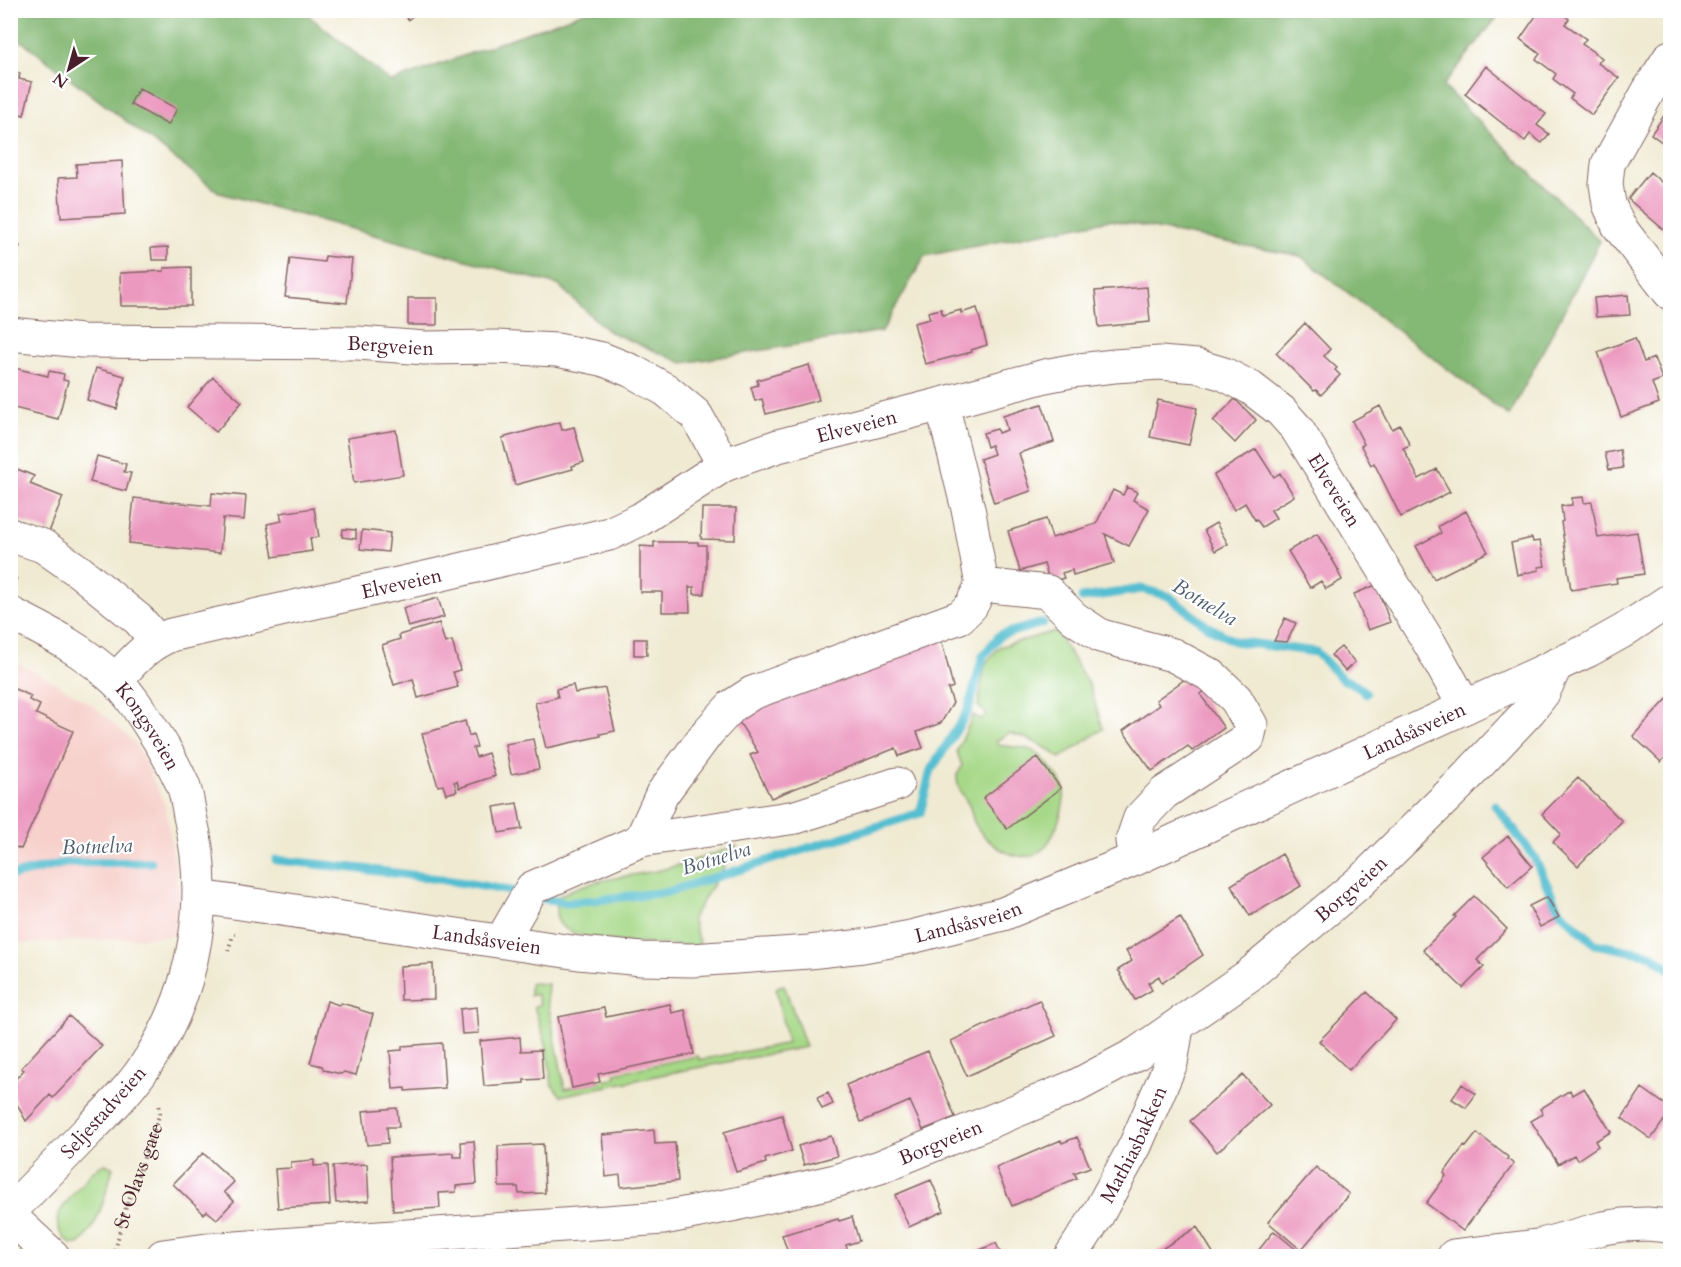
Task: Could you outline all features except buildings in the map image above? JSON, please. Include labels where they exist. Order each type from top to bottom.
[{"type":"street","points":[[1671,57],[1649,90],[1608,164],[1606,184],[1609,204],[1618,225],[1671,293]]},
{"type":"street","name":"Bergveien","points":[[10,334],[82,341],[358,343],[425,348],[496,347],[557,351],[602,359],[632,371],[666,390],[696,415],[724,465]]},
{"type":"street","name":"Elveveien","points":[[116,680],[157,640],[171,635],[437,576],[609,534],[641,519],[724,465],[777,446],[1045,376],[1114,366],[1160,363],[1197,366],[1224,374],[1251,388],[1281,411],[1298,429],[1430,644],[1465,707]]},
{"type":"street","points":[[641,840],[662,795],[708,732],[732,706],[752,693],[960,616],[971,606],[982,585],[969,513],[942,404]]},
{"type":"street","points":[[10,535],[43,546],[80,572],[139,620],[157,640]]},
{"type":"street","points":[[982,585],[1048,592],[1074,618],[1101,636],[1173,655],[1212,676],[1236,699],[1251,725],[1248,738],[1164,793],[1140,818],[1132,841],[1135,859]]},
{"type":"street","name":"Landsåsveien","points":[[200,897],[579,952],[642,959],[692,960],[745,957],[863,946],[911,937],[1003,914],[1135,859],[1556,665],[1623,631],[1671,600]]},
{"type":"street","name":"Kongsveien","points":[[10,613],[82,652],[116,680],[137,706],[157,736],[183,787],[196,842],[200,897]]},
{"type":"street","name":"Borgveien","points":[[163,1257],[207,1250],[663,1218],[835,1181],[880,1167],[1076,1086],[1136,1054],[1248,976],[1377,867],[1529,711],[1543,693],[1556,665]]},
{"type":"street","points":[[502,940],[532,888],[641,840],[796,817],[897,784]]},
{"type":"street","name":"Seljestadveien","points":[[10,1214],[132,1085],[151,1057],[168,1027],[184,988],[192,960],[200,897]]},
{"type":"street","name":"Mathiasbakken","points":[[1071,1257],[1135,1146],[1171,1063],[1177,1027]]},
{"type":"street","points":[[10,1214],[53,1257]]},
{"type":"street","points":[[1454,1257],[1535,1251],[1612,1227],[1647,1224],[1671,1226]]},
{"type":"path","points":[[233,935],[240,936]]},
{"type":"path","name":"St Olavs gate","points":[[114,1257],[123,1215],[160,1113],[158,1095]]},
{"type":"shaded area","points":[[10,659],[95,707],[135,743],[165,804],[179,892],[174,936],[11,944]]},
{"type":"green space","points":[[10,11],[303,11],[391,82],[587,11],[1502,11],[1443,86],[1600,241],[1509,416],[1300,256],[1110,220],[925,256],[882,331],[683,363],[608,331],[558,285],[220,193],[11,33]]},
{"type":"green space","points":[[1056,631],[1090,687],[1103,729],[1060,758],[1036,742],[1009,733],[996,741],[998,745],[1034,751],[1046,762],[1063,786],[1062,810],[1047,845],[1033,855],[1013,855],[994,845],[974,822],[969,805],[958,785],[957,775],[962,766],[957,751],[973,715],[982,720],[987,714],[978,706],[985,664],[999,647]]},
{"type":"green space","points":[[737,846],[692,918],[700,946],[601,939],[566,929],[558,921],[556,898],[566,892],[604,880],[666,869]]},
{"type":"green space","points":[[530,983],[548,984],[547,998],[565,1089],[616,1078],[615,1073],[698,1056],[699,1060],[787,1043],[776,989],[784,985],[806,1047],[561,1096],[552,1085],[546,1043],[534,1007],[540,1004],[536,994],[530,996]]},
{"type":"green space","points":[[105,1164],[113,1168],[97,1219],[79,1244],[71,1244],[60,1232],[57,1224],[58,1216],[88,1176]]},
{"type":"waterway","name":"Botnelva","points":[[1082,598],[1142,589],[1168,596],[1207,626],[1234,641],[1316,652],[1342,679],[1353,683],[1366,693]]},
{"type":"waterway","name":"Botnelva","points":[[537,897],[567,903],[668,892],[920,813],[931,770],[968,711],[983,656],[1000,635],[1043,623]]},
{"type":"waterway","name":"Botnelva","points":[[1495,805],[1534,857],[1558,909],[1595,944],[1652,955],[1670,969]]},
{"type":"waterway","name":"Botnelva","points":[[276,860],[460,882],[521,893]]},
{"type":"waterway","name":"Botnelva","points":[[10,876],[65,863],[151,862]]}]
